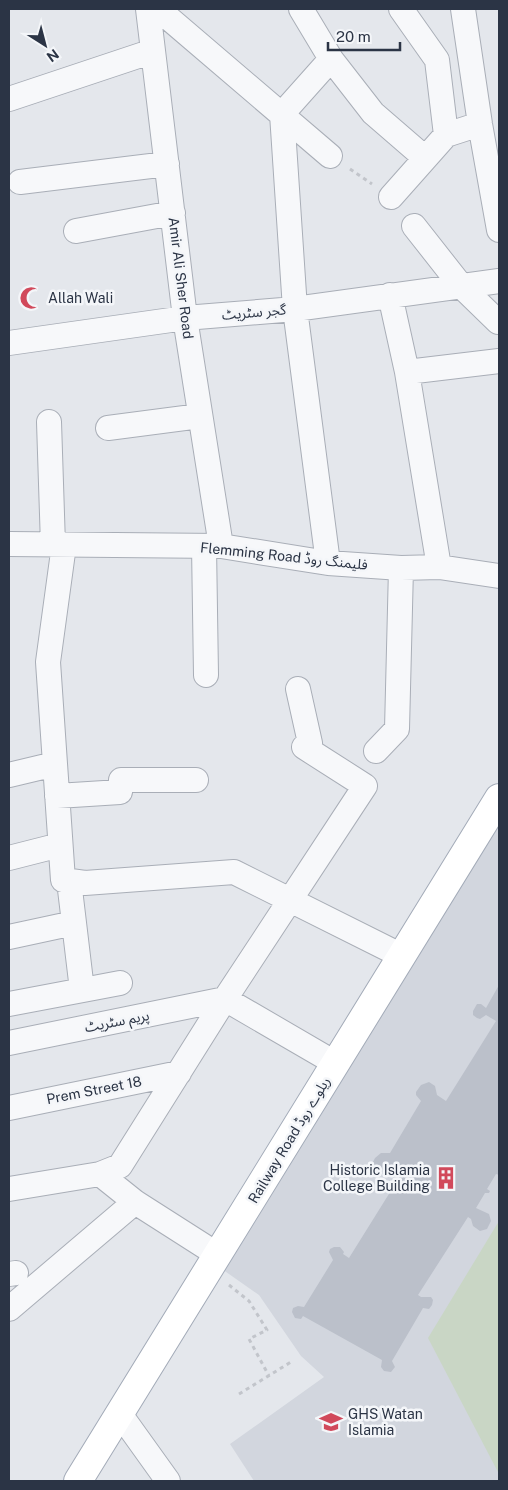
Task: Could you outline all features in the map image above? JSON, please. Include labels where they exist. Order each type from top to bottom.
[{"type":"main road","name":"Railway Road ریلوے روڈ","points":[[78,1481],[499,798]]},
{"type":"street","name":"Amir Ali Sher Road","points":[[148,9],[185,318],[200,416],[212,546],[206,675]]},
{"type":"street","points":[[158,9],[330,156]]},
{"type":"street","points":[[301,9],[331,59],[373,113],[425,158]]},
{"type":"street","points":[[401,9],[437,60],[446,134]]},
{"type":"street","points":[[463,9],[480,124],[499,230]]},
{"type":"street","points":[[9,99],[153,51]]},
{"type":"street","points":[[328,563],[295,309],[282,114],[331,59]]},
{"type":"street","points":[[391,197],[446,134],[480,124]]},
{"type":"street","points":[[20,182],[167,164]]},
{"type":"street","points":[[76,231],[173,213]]},
{"type":"street","points":[[414,226],[462,287],[498,322]]},
{"type":"street","name":"گجر سٹریٹ","points":[[9,343],[185,318],[295,309],[499,281]]},
{"type":"street","points":[[390,295],[407,372],[439,567]]},
{"type":"street","points":[[407,372],[499,361]]},
{"type":"street","points":[[108,428],[200,416]]},
{"type":"street","points":[[49,422],[58,545],[48,662],[63,880],[85,884],[234,872],[402,956]]},
{"type":"street","name":"Flemming Road فلیمنگ روڈ","points":[[9,544],[212,546],[328,563],[401,568],[439,567],[499,576]]},
{"type":"street","points":[[376,751],[397,729],[401,568]]},
{"type":"street","points":[[9,1189],[100,1174],[120,1166],[225,999],[365,786],[304,747],[310,743],[298,689]]},
{"type":"street","points":[[9,775],[55,764]]},
{"type":"street","points":[[57,796],[120,792],[121,780],[196,780]]},
{"type":"street","points":[[9,858],[60,846]]},
{"type":"street","points":[[69,881],[82,990]]},
{"type":"street","points":[[9,937],[74,923]]},
{"type":"street","points":[[9,1004],[120,983]]},
{"type":"street","points":[[225,999],[336,1064]]},
{"type":"street","name":"پریم سٹریٹ","points":[[9,1043],[225,999]]},
{"type":"street","name":"Prem Street 18","points":[[9,1108],[179,1073]]},
{"type":"street","points":[[100,1174],[213,1263]]},
{"type":"street","points":[[9,1309],[135,1202]]},
{"type":"street","points":[[120,1414],[168,1481]]},
{"type":"path","points":[[330,156],[391,197]]},
{"type":"path","points":[[213,1263],[249,1301],[266,1330],[249,1339],[269,1376]]},
{"type":"path","points":[[239,1394],[291,1362]]},
{"type":"shaded area","points":[[499,798],[499,1481],[254,1481],[230,1444],[324,1377],[301,1356],[259,1295],[219,1267]]},
{"type":"green space","points":[[499,1221],[499,1474],[428,1338]]},
{"type":"building","name":"Historic Islamia College Building","points":[[499,985],[499,1175],[496,1174],[487,1189],[490,1191],[489,1193],[485,1193],[476,1208],[489,1214],[491,1221],[487,1229],[480,1231],[473,1226],[471,1219],[468,1217],[418,1295],[421,1297],[431,1297],[433,1300],[432,1305],[429,1309],[423,1308],[392,1361],[395,1367],[391,1372],[384,1371],[381,1367],[382,1360],[303,1316],[301,1319],[295,1318],[292,1312],[293,1308],[298,1306],[304,1307],[333,1260],[329,1252],[330,1249],[340,1247],[344,1252],[343,1254],[349,1258],[402,1173],[393,1168],[391,1172],[383,1174],[375,1168],[373,1162],[375,1158],[381,1153],[390,1153],[421,1101],[416,1092],[421,1085],[429,1082],[435,1086],[437,1095],[446,1101],[496,1021],[486,1015],[480,1019],[477,1018],[473,1015],[473,1011],[477,1004],[481,1004],[486,1008]]},
{"type":"place","name":"Allah Wali","points":[[31,298]]},
{"type":"place","name":"Historic Islamia College Building","points":[[446,1178]]},
{"type":"place","name":"GHS Watan Islamia","points":[[331,1422]]}]
